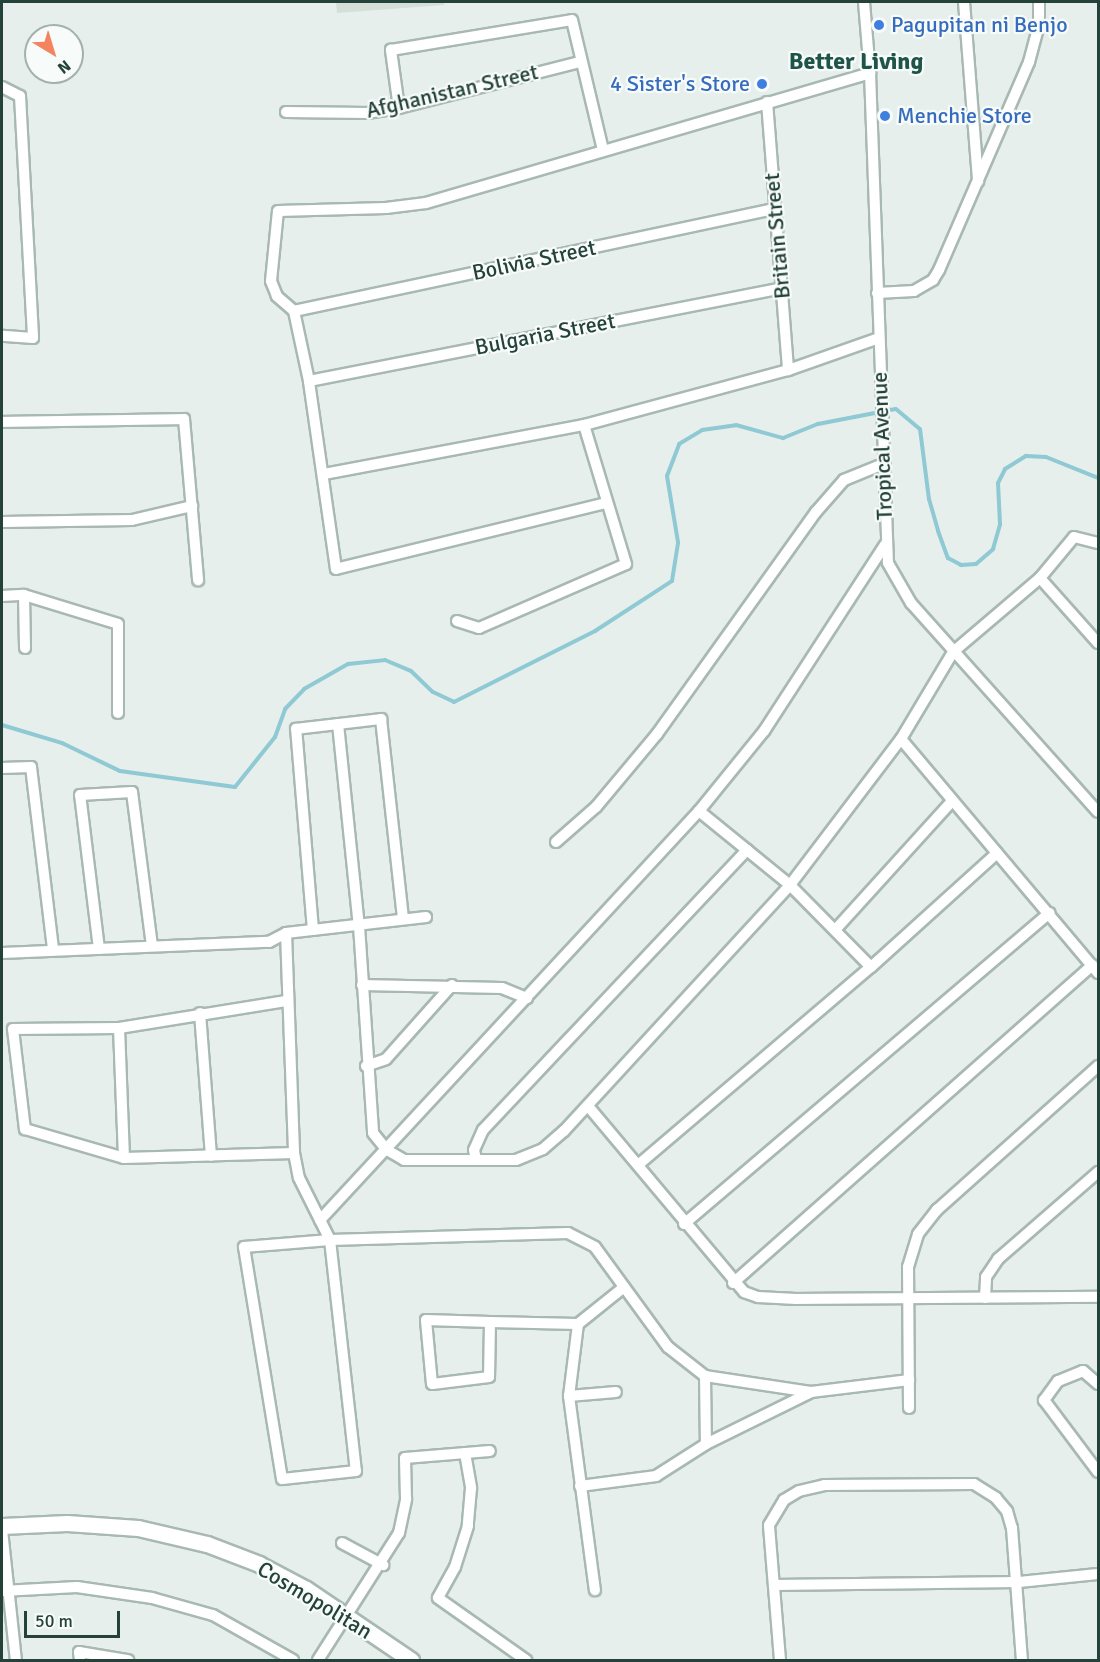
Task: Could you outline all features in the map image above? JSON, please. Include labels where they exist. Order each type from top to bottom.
[{"type":"street","name":"Tropical Avenue","points":[[864,2],[870,73],[885,545],[896,582],[953,652],[1098,812]]},
{"type":"street","points":[[964,2],[978,184]]},
{"type":"street","points":[[878,293],[914,291],[933,279],[978,184],[1036,41],[1039,2]]},
{"type":"street","points":[[399,108],[391,50],[572,20],[580,62],[603,150]]},
{"type":"street","name":"Afghanistan Street","points":[[286,112],[367,113],[399,108],[580,62]]},
{"type":"street","points":[[606,503],[336,569],[309,381],[294,311],[277,296],[271,281],[278,211],[386,208],[426,203],[870,73]]},
{"type":"street","points":[[2,87],[20,96],[33,338],[2,336]]},
{"type":"street","name":"Britain Street","points":[[766,102],[788,370]]},
{"type":"street","name":"Bolivia Street","points":[[294,311],[774,209]]},
{"type":"street","name":"Bulgaria Street","points":[[309,381],[781,288]]},
{"type":"street","points":[[324,474],[584,425],[788,370],[879,338]]},
{"type":"street","points":[[2,422],[184,419],[198,580]]},
{"type":"street","points":[[457,621],[479,628],[626,564],[584,425]]},
{"type":"street","points":[[556,842],[596,807],[642,752],[816,512],[844,480],[883,464]]},
{"type":"street","points":[[2,522],[132,520],[192,506]]},
{"type":"street","points":[[338,724],[359,926],[369,1120],[373,1133],[387,1150],[404,1160],[516,1160],[531,1156],[564,1131],[790,885],[902,739],[953,652],[1040,578],[1074,537],[1098,543]]},
{"type":"street","points":[[320,1220],[699,811],[764,731],[885,545]]},
{"type":"street","points":[[1040,578],[1098,643]]},
{"type":"street","points":[[24,595],[25,648]]},
{"type":"street","points":[[2,596],[24,595],[118,624],[118,713]]},
{"type":"street","points":[[313,930],[296,729],[381,719],[403,919]]},
{"type":"street","points":[[733,1283],[1095,969],[902,739]]},
{"type":"street","points":[[2,768],[31,766],[53,950]]},
{"type":"street","points":[[99,949],[80,795],[132,792],[152,946]]},
{"type":"street","points":[[836,929],[952,801]]},
{"type":"street","points":[[699,811],[790,885],[872,967]]},
{"type":"street","points":[[476,1159],[474,1150],[483,1130],[747,850]]},
{"type":"street","points":[[638,1165],[872,967],[998,853]]},
{"type":"street","points":[[684,1224],[1049,913]]},
{"type":"street","points":[[2,953],[269,942],[286,933],[426,917]]},
{"type":"street","points":[[286,933],[286,1001],[294,1153],[299,1178],[330,1240],[356,1471],[282,1479],[244,1247],[330,1240],[568,1233],[594,1247],[668,1347],[705,1376],[811,1392],[909,1380]]},
{"type":"street","points":[[362,985],[452,985],[502,988],[527,998]]},
{"type":"street","points":[[366,1065],[386,1059],[452,985]]},
{"type":"street","points":[[286,1001],[200,1013],[119,1028],[13,1029],[25,1129],[124,1158],[294,1153]]},
{"type":"street","points":[[200,1013],[211,1156]]},
{"type":"street","points":[[119,1028],[124,1158]]},
{"type":"street","points":[[909,1408],[908,1267],[918,1234],[937,1210],[1098,1066]]},
{"type":"street","points":[[588,1106],[733,1283],[758,1297],[1098,1297]]},
{"type":"street","points":[[985,1298],[986,1277],[998,1258],[1098,1172]]},
{"type":"street","points":[[490,1322],[489,1377],[432,1384],[426,1320],[578,1324],[624,1287]]},
{"type":"street","points":[[578,1324],[569,1396],[595,1590]]},
{"type":"street","points":[[1098,1384],[1083,1371],[1058,1381],[1044,1400],[1098,1472]]},
{"type":"street","points":[[705,1376],[706,1444]]},
{"type":"street","points":[[569,1396],[616,1392]]},
{"type":"street","points":[[580,1486],[656,1476],[706,1444],[811,1392]]},
{"type":"street","points":[[318,1660],[382,1564],[399,1533],[406,1499],[405,1458],[490,1451]]},
{"type":"street","points":[[465,1453],[471,1488],[468,1526],[455,1567],[438,1598],[526,1660]]},
{"type":"street","points":[[780,1660],[769,1525],[775,1511],[799,1491],[824,1485],[974,1484],[996,1498],[1006,1511],[1019,1582],[1022,1660]]},
{"type":"street","name":"Cosmopolitan","points":[[2,1526],[67,1523],[138,1528],[207,1544],[259,1564],[347,1617],[411,1660]]},
{"type":"street","points":[[2,1530],[5,1591],[15,1660]]},
{"type":"street","points":[[342,1543],[382,1564]]},
{"type":"street","points":[[774,1586],[1019,1582],[1098,1574]]},
{"type":"street","points":[[5,1591],[77,1587],[152,1598],[213,1614],[293,1660]]},
{"type":"street","points":[[79,1656],[128,1660]]},
{"type":"shaded area","points":[[336,2],[444,2],[444,5],[337,13]]},
{"type":"waterway","points":[[2,725],[62,743],[120,771],[235,787],[275,737],[285,709],[304,689],[348,664],[385,660],[411,671],[433,692],[454,702],[595,631],[672,581],[678,542],[667,476],[679,444],[702,430],[736,425],[783,438],[818,424],[896,409],[920,429],[929,499],[938,531],[948,558],[961,565],[976,564],[993,549],[1000,524],[998,483],[1005,469],[1026,456],[1046,457],[1098,478]]},
{"type":"place","name":"Pagupitan ni Benjo","points":[[879,25]]},
{"type":"place","name":"4 Sister's Store","points":[[762,84]]},
{"type":"place","name":"Menchie Store","points":[[885,116]]},
{"type":"district","name":"Better Living","points":[[856,62]]}]
